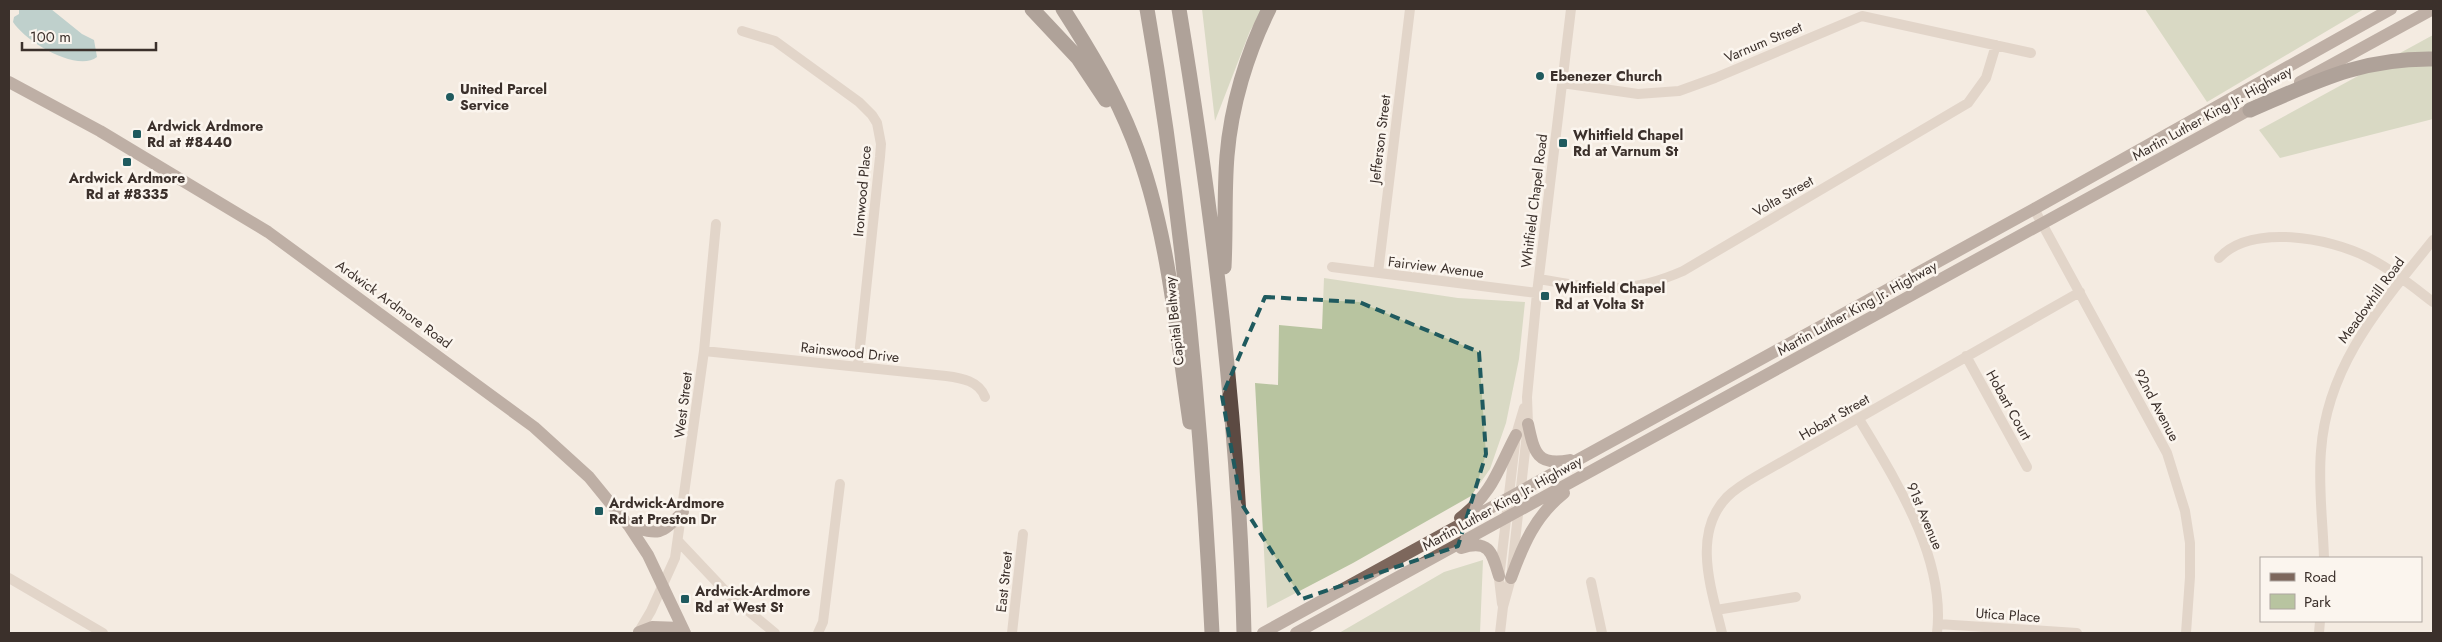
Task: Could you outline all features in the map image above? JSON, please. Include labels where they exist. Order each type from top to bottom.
[{"type":"highway","points":[[1032,9],[1059,35],[1096,84],[1115,114],[1153,202]]},
{"type":"highway","points":[[1063,9],[1104,76],[1120,109],[1134,141],[1153,202],[1172,302],[1208,552]]},
{"type":"highway","name":"Capital Beltway","points":[[1147,9],[1185,264],[1203,468],[1212,633]]},
{"type":"highway","points":[[1179,9],[1221,306],[1234,465],[1244,633]]},
{"type":"highway","points":[[1221,306],[1227,154],[1231,127],[1244,73],[1270,9]]},
{"type":"highway","points":[[2250,110],[2352,68],[2394,60],[2433,59]]},
{"type":"main road","name":"Martin Luther King Jr. Highway","points":[[1263,633],[2034,209],[2391,9]]},
{"type":"main road","name":"Martin Luther King Jr. Highway","points":[[1296,633],[2433,9]]},
{"type":"main road","name":"Ardwick Ardmore Road","points":[[9,82],[78,118],[205,192],[314,264],[543,434],[589,477],[629,526],[648,555],[684,631]]},
{"type":"main road","points":[[1528,424],[1533,449],[1544,460],[1560,462],[1580,458]]},
{"type":"main road","points":[[1428,541],[1481,500],[1496,479],[1516,434]]},
{"type":"main road","points":[[1505,577],[1542,514],[1553,502],[1598,468]]},
{"type":"main road","points":[[629,526],[652,532],[664,531],[683,512]]},
{"type":"main road","points":[[1435,558],[1469,546],[1483,546],[1493,554],[1505,577]]},
{"type":"main road","points":[[638,633],[652,626],[684,631]]},
{"type":"street","name":"Jefferson Street","points":[[1378,273],[1410,9]]},
{"type":"street","name":"Whitfield Chapel Road","points":[[1505,577],[1518,512],[1528,424],[1527,398],[1537,293],[1571,9]]},
{"type":"street","name":"Varnum Street","points":[[1562,83],[1638,94],[1679,91],[1715,78],[1862,12],[2032,53]]},
{"type":"street","name":"Ironwood Place","points":[[742,31],[775,41],[859,102],[872,115],[876,123],[881,144],[858,366]]},
{"type":"street","name":"Volta Street","points":[[1539,279],[1620,289],[1644,286],[1683,271],[1968,103],[1986,78],[1996,45]]},
{"type":"street","name":"92nd Avenue","points":[[2034,209],[2159,437],[2180,494],[2188,530],[2191,559],[2186,633]]},
{"type":"street","name":"West Street","points":[[638,633],[675,558],[683,512],[704,351],[716,224]]},
{"type":"street","points":[[2219,258],[2233,246],[2248,241],[2273,238],[2301,238],[2354,251],[2403,279],[2433,302]]},
{"type":"street","name":"Meadowhill Road","points":[[2324,557],[2320,461],[2329,400],[2340,371],[2352,349],[2433,240]]},
{"type":"street","name":"Fairview Avenue","points":[[1332,267],[1537,293]]},
{"type":"street","name":"Hobart Street","points":[[1722,633],[1710,584],[1706,553],[1709,532],[1718,507],[1732,492],[1748,481],[2080,292]]},
{"type":"street","name":"Rainswood Drive","points":[[704,351],[952,377],[982,388],[985,398]]},
{"type":"street","name":"Hobart Court","points":[[1966,356],[2027,467]]},
{"type":"street","name":"Whitfield Chapel Road","points":[[1500,633],[1505,577],[1506,518],[1516,434],[1527,398]]},
{"type":"street","name":"91st Avenue","points":[[1859,419],[1906,502],[1920,533],[1934,582],[1938,629]]},
{"type":"street","points":[[818,633],[823,622],[840,484]]},
{"type":"street","name":"East Street","points":[[1012,633],[1022,534]]},
{"type":"street","points":[[678,541],[729,595],[775,633]]},
{"type":"street","points":[[9,578],[103,633]]},
{"type":"street","points":[[1591,582],[1602,633]]},
{"type":"street","points":[[1716,610],[1796,596]]},
{"type":"street","name":"Utica Place","points":[[1938,629],[2077,633]]},
{"type":"highlighted area","points":[[1265,297],[1359,302],[1479,352],[1486,454],[1458,546],[1302,599],[1241,503],[1222,396]]},
{"type":"green space","points":[[1202,9],[1263,9],[1250,31],[1215,121]]},
{"type":"green space","points":[[2145,9],[2364,9],[2207,102]]},
{"type":"green space","points":[[2433,35],[2433,119],[2280,158],[2259,130]]},
{"type":"green space","points":[[1324,278],[1458,298],[1525,302],[1519,359],[1506,423],[1490,469],[1471,496],[1353,563],[1267,608],[1255,383],[1278,385],[1279,325],[1322,329]]},
{"type":"green space","points":[[1483,560],[1480,633],[1339,633],[1444,572]]},
{"type":"water","points":[[19,9],[51,9],[82,34],[94,40],[97,57],[88,61],[77,61],[52,53],[40,46],[19,30],[13,22],[14,17],[19,14]]},
{"type":"place","name":"Ebenezer Church","points":[[1540,76]]},
{"type":"place","name":"United Parcel Service","points":[[450,97]]},
{"type":"place","name":"Ardwick Ardmore Rd at #8440","points":[[137,134]]},
{"type":"place","name":"Whitfield Chapel Rd at Varnum St","points":[[1563,143]]},
{"type":"place","name":"Ardwick Ardmore Rd at #8335","points":[[127,162]]},
{"type":"place","name":"Whitfield Chapel Rd at Volta St","points":[[1545,296]]},
{"type":"place","name":"Ardwick-Ardmore Rd at Preston Dr","points":[[599,511]]},
{"type":"place","name":"Ardwick-Ardmore Rd at West St","points":[[685,599]]}]
